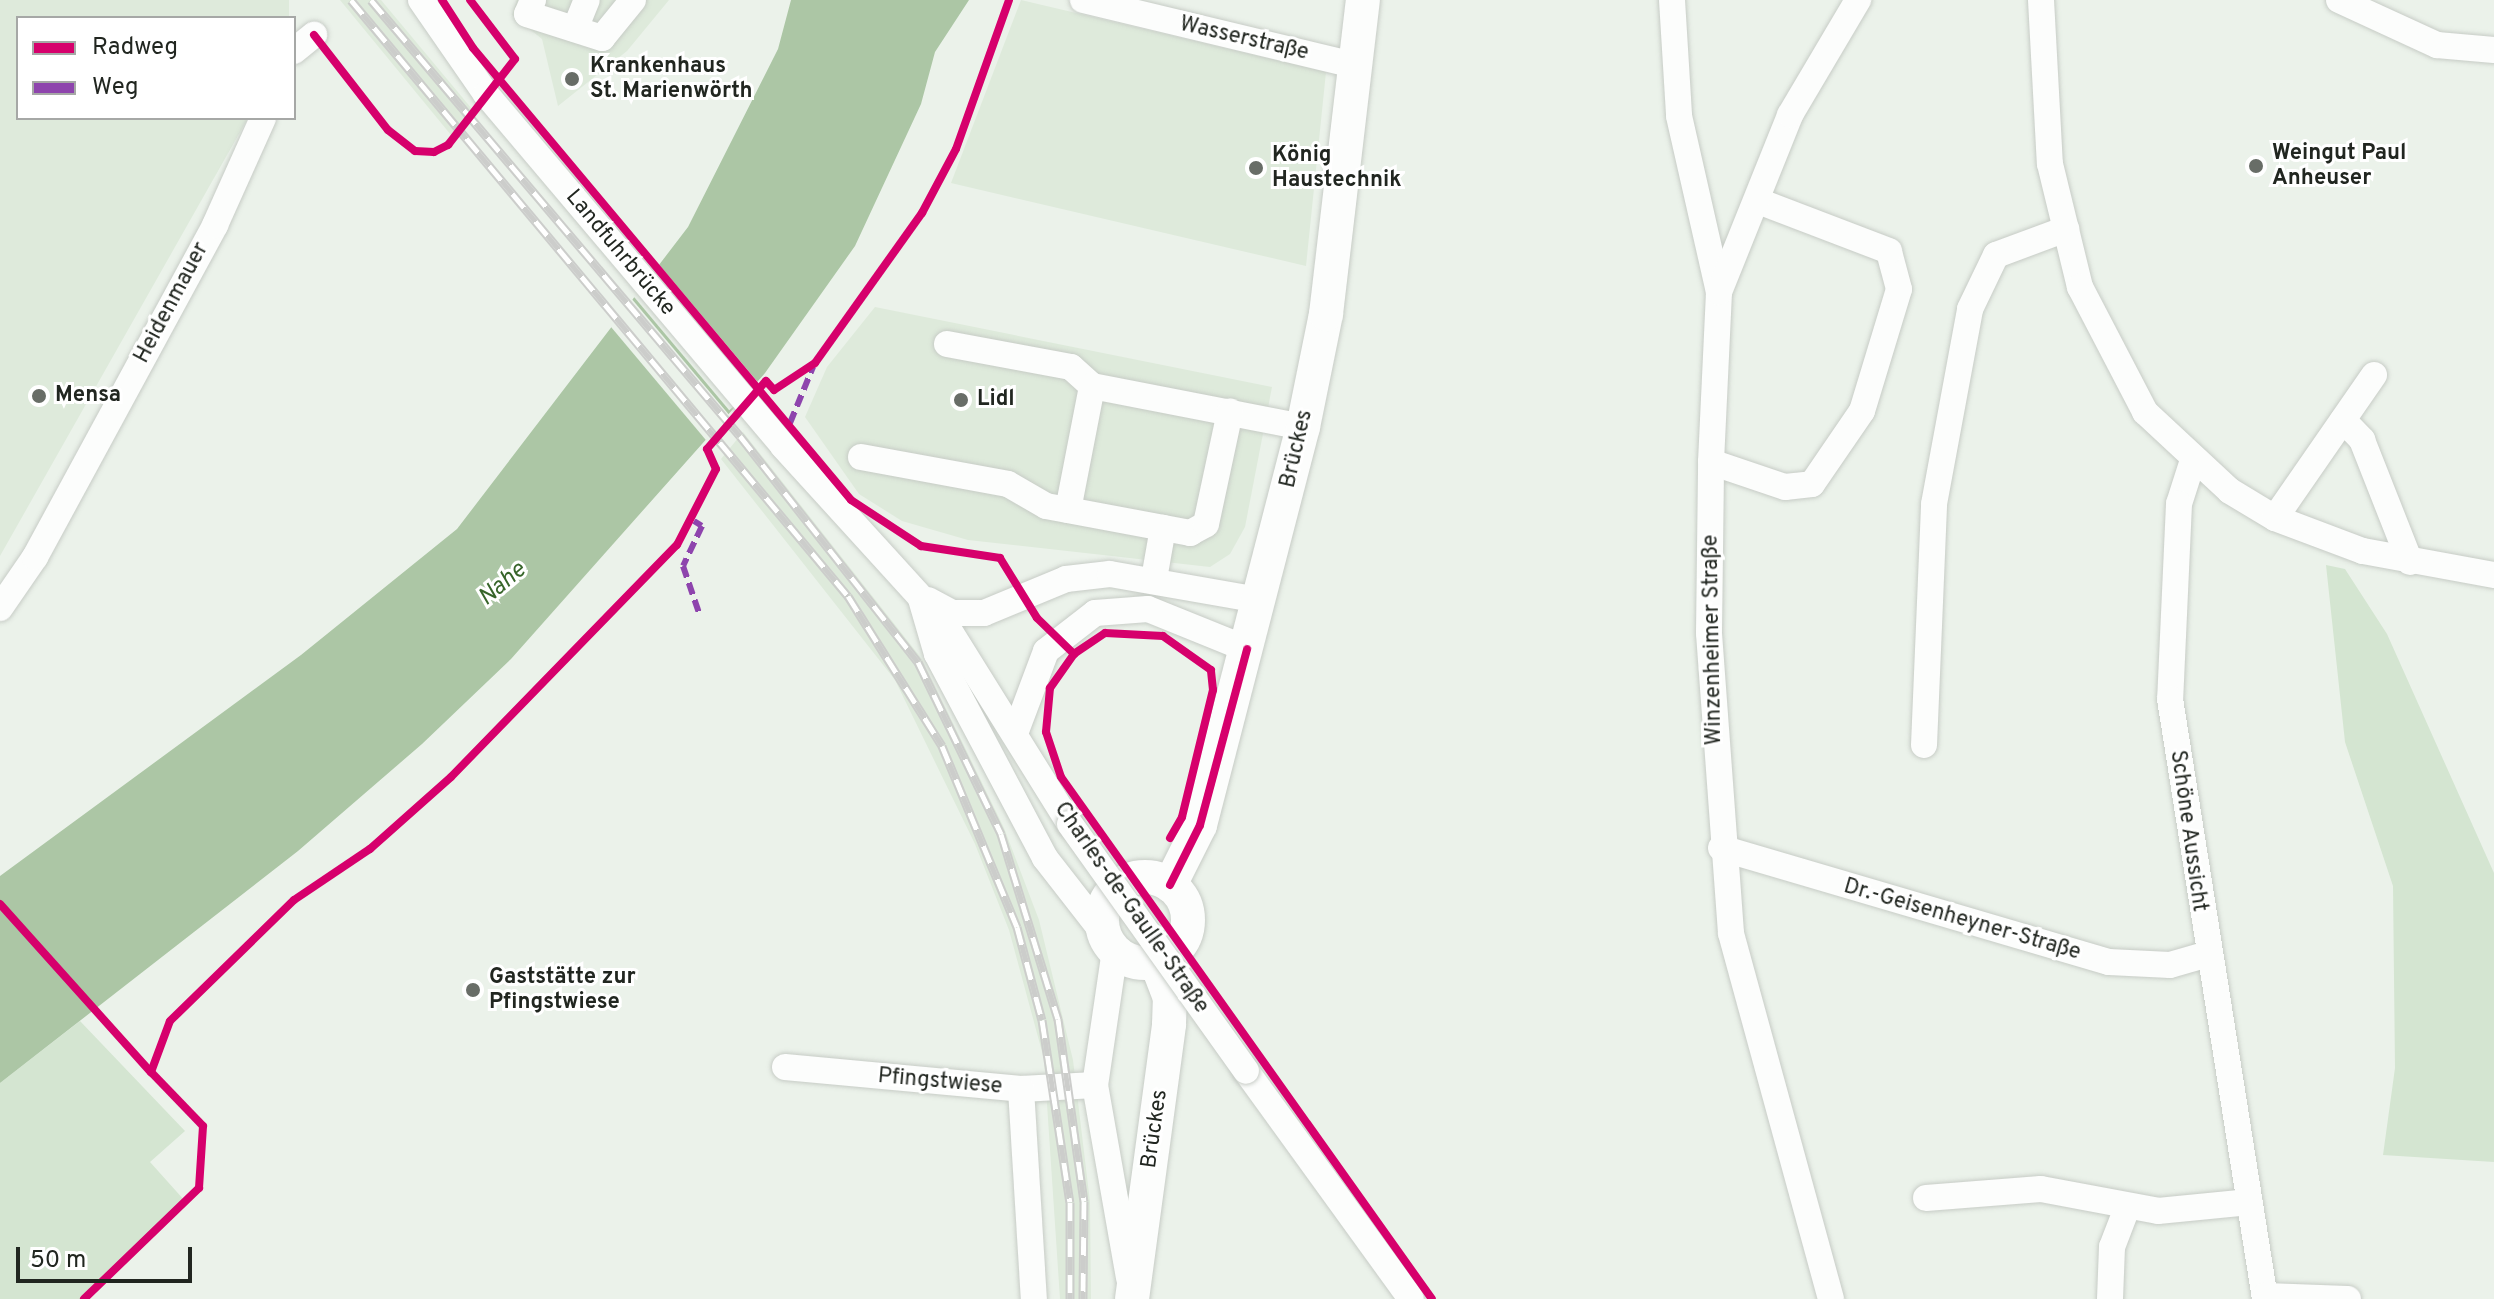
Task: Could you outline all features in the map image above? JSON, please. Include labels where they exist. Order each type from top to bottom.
[{"type":"main road","name":"Brückes","points":[[1170,885],[1200,825],[1303,427],[1358,66],[1363,0]]},
{"type":"main road","points":[[1144,877],[1170,885],[1188,920],[1179,946],[1156,961],[1134,961],[1110,943],[1104,908],[1119,886],[1144,877]]},
{"type":"main road","name":"Brückes","points":[[1132,1296],[1169,1024],[1170,998],[1156,961]]},
{"type":"street","points":[[533,0],[527,14],[602,38],[633,0]]},
{"type":"street","points":[[575,29],[587,0]]},
{"type":"street","name":"Wasserstraße","points":[[1083,0],[1358,66]]},
{"type":"street","points":[[1672,0],[1679,116],[1719,292]]},
{"type":"street","name":"Winzenheimer Straße","points":[[1831,1299],[1742,988],[1721,848],[1709,633],[1711,462],[1719,292],[1810,76],[1858,0]]},
{"type":"street","points":[[2041,0],[2050,164],[2080,287],[2145,412],[2193,460],[2275,518],[2321,538],[2410,562],[2494,575]]},
{"type":"street","points":[[2339,0],[2437,45],[2494,50]]},
{"type":"street","name":"Landfuhrbrücke","points":[[428,7],[486,94],[754,413]]},
{"type":"street","name":"Heidenmauer","points":[[0,608],[35,557],[215,225],[262,120]]},
{"type":"street","points":[[1711,462],[1785,487],[1812,484],[1862,411],[1899,289],[1889,251],[1758,201]]},
{"type":"street","points":[[1924,745],[1934,504],[1948,407],[1960,376],[1970,309],[1989,262],[2066,229]]},
{"type":"street","points":[[947,344],[1071,367],[1092,386],[1303,427]]},
{"type":"street","points":[[2275,518],[2374,375]]},
{"type":"street","points":[[1068,510],[1092,386]]},
{"type":"street","points":[[861,457],[1008,484],[1068,510],[1190,533],[1206,524],[1230,412]]},
{"type":"street","name":"Charles-de-Gaulle-Straße","points":[[754,413],[920,596],[1016,731],[1070,824],[1411,1299]]},
{"type":"street","points":[[2343,420],[2362,440],[2410,562]]},
{"type":"street","name":"Schöne Aussicht","points":[[2193,460],[2179,504],[2168,655],[2206,955],[2265,1297]]},
{"type":"street","points":[[1154,579],[1163,528]]},
{"type":"street","points":[[920,596],[952,613],[984,613],[1066,579],[1154,579],[1259,600]]},
{"type":"street","points":[[920,596],[937,654],[1045,858],[1110,943],[1095,1085],[1132,1296]]},
{"type":"street","points":[[1016,731],[1046,651],[1095,613],[1148,609],[1247,649]]},
{"type":"street","name":"Dr.-Geisenheyner-Straße","points":[[1721,848],[2109,962],[2170,965],[2206,955]]},
{"type":"street","name":"Pfingstwiese","points":[[785,1067],[1021,1089],[1095,1085]]},
{"type":"street","points":[[1021,1089],[1034,1299]]},
{"type":"street","points":[[1926,1198],[2041,1189],[2126,1210],[2250,1202]]},
{"type":"street","points":[[2110,1299],[2112,1247],[2126,1210]]},
{"type":"street","points":[[2265,1297],[2348,1299]]},
{"type":"shaded area","points":[[0,0],[289,0],[289,16],[16,16],[16,120],[247,120],[0,556]]},
{"type":"shaded area","points":[[340,0],[381,0],[472,109],[451,135]]},
{"type":"shaded area","name":"Krankenhaus St. Marienwörth","points":[[517,0],[669,0],[627,51],[558,106],[542,39],[512,15]]},
{"type":"shaded area","points":[[1021,0],[1326,72],[1306,266],[951,183]]},
{"type":"shaded area","points":[[875,307],[1272,387],[1245,527],[1230,554],[1210,567],[968,540],[902,521],[859,494],[805,417],[827,367]]},
{"type":"shaded area","points":[[743,432],[922,659],[1004,828],[1039,920],[1073,1060],[1090,1202],[1091,1299],[1060,1299],[1044,1059],[1009,930],[975,844],[895,680],[721,459]]},
{"type":"shaded area","points":[[2326,565],[2345,569],[2387,634],[2494,873],[2494,1162],[2383,1155],[2395,1068],[2393,886],[2345,742]]},
{"type":"shaded area","points":[[80,1021],[185,1131],[150,1162],[185,1201],[84,1299],[0,1299],[0,1083]]},
{"type":"water","name":"Nahe","points":[[791,0],[969,0],[935,52],[921,104],[855,246],[765,373],[511,659],[422,744],[298,851],[0,1083],[0,876],[301,655],[457,529],[688,227],[778,49]]},
{"type":"pier","points":[[657,262],[760,385],[729,410],[626,288]]},
{"type":"pier","points":[[631,298],[732,418],[706,440],[605,320]]},
{"type":"railway","points":[[351,0],[848,596],[942,746],[1017,927],[1042,1020],[1070,1202],[1070,1299]]},
{"type":"railway","points":[[371,0],[740,436],[918,662],[1001,834],[1058,1019],[1084,1201],[1083,1299]]},
{"type":"marked path","points":[[790,423],[813,367]]},
{"type":"marked path","points":[[694,521],[702,526],[683,566],[699,613]]},
{"type":"cycle path","points":[[442,0],[473,48],[851,500],[921,546],[1000,558],[1037,618],[1074,654]]},
{"type":"cycle path","points":[[314,35],[388,130],[415,151],[434,152],[448,145],[515,59],[470,0]]},
{"type":"cycle path","points":[[84,1299],[199,1188],[203,1126],[151,1072],[170,1021],[294,900],[370,849],[451,777],[677,545],[716,469],[707,449],[766,381],[774,390],[815,363],[922,213],[956,149],[1009,0]]},
{"type":"cycle path","points":[[1170,838],[1182,817],[1213,690],[1211,670],[1163,636],[1105,633],[1074,654],[1050,688],[1046,732],[1061,777],[1432,1299]]},
{"type":"cycle path","points":[[1170,885],[1200,825],[1247,649]]},
{"type":"cycle path","points":[[0,904],[151,1072]]},
{"type":"place","name":"Krankenhaus St. Marienwörth","points":[[572,79]]},
{"type":"place","name":"Weingut Paul Anheuser","points":[[2256,166]]},
{"type":"place","name":"König Haustechnik","points":[[1256,168]]},
{"type":"place","name":"Mensa","points":[[39,396]]},
{"type":"place","name":"Lidl","points":[[961,400]]},
{"type":"place","name":"Gaststätte zur Pfingstwiese","points":[[473,990]]}]
